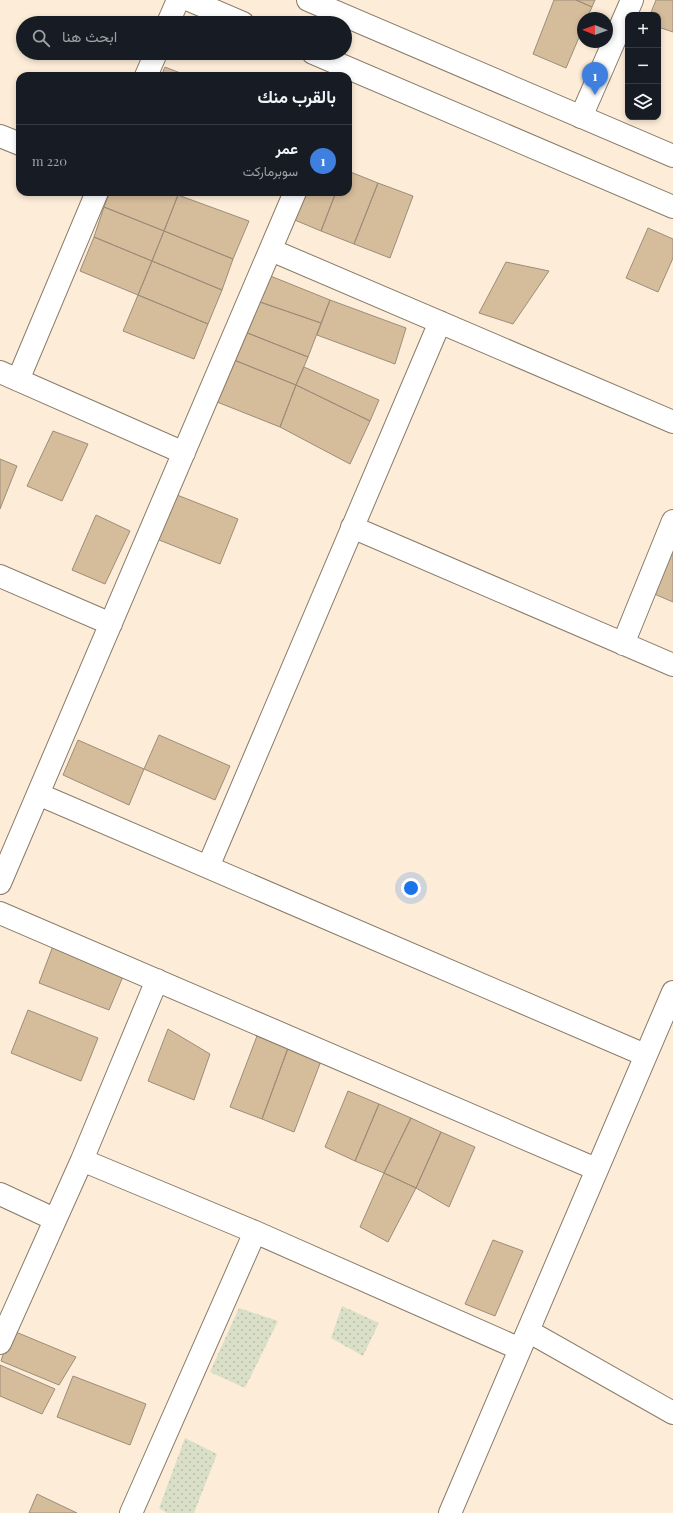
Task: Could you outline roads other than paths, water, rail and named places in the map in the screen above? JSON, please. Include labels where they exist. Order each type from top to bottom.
[{"type":"street","points":[[171,16],[178,0]]},
{"type":"street","points":[[189,0],[227,16]]},
{"type":"street","points":[[308,0],[345,16]]},
{"type":"street","points":[[581,117],[632,0]]},
{"type":"street","points":[[352,19],[673,156]]},
{"type":"street","points":[[148,72],[153,60]]},
{"type":"street","points":[[325,60],[346,72]]},
{"type":"street","points":[[352,74],[673,207]]},
{"type":"street","points":[[0,136],[16,142]]},
{"type":"street","points":[[95,196],[9,376],[184,453]]},
{"type":"street","points":[[0,883],[293,196]]},
{"type":"street","points":[[271,250],[673,422]]},
{"type":"street","points":[[208,867],[440,322]]},
{"type":"street","points":[[623,644],[673,521]]},
{"type":"street","points":[[352,527],[673,665]]},
{"type":"street","points":[[0,576],[110,624]]},
{"type":"street","points":[[38,794],[645,1056]]},
{"type":"street","points":[[0,913],[596,1169]]},
{"type":"street","points":[[0,1343],[54,1219],[82,1160],[157,980]]},
{"type":"street","points":[[450,1513],[673,992]]},
{"type":"street","points":[[82,1160],[255,1232],[524,1340],[673,1413]]},
{"type":"street","points":[[0,1194],[54,1219]]},
{"type":"street","points":[[131,1513],[255,1232]]},
{"type":"place","name":"عمر","points":[[595,95]]}]
